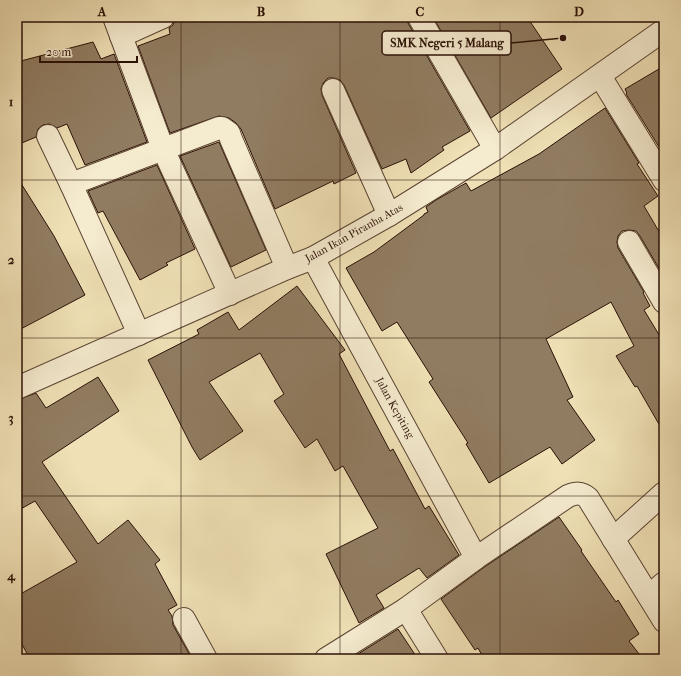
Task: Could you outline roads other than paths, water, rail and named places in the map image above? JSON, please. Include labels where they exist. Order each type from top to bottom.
[{"type":"street","points":[[162,17],[118,27],[163,149],[230,294]]},
{"type":"street","points":[[419,17],[495,149]]},
{"type":"street","name":"Jalan Ikan Piranha Atas","points":[[17,388],[287,268],[313,258],[389,215],[495,149],[664,30]]},
{"type":"street","points":[[600,76],[664,180]]},
{"type":"street","points":[[333,90],[389,215]]},
{"type":"street","points":[[71,184],[219,128],[225,129],[232,139],[287,268]]},
{"type":"street","points":[[48,136],[139,334]]},
{"type":"street","points":[[629,242],[664,302]]},
{"type":"street","name":"Jalan Kepiting","points":[[313,258],[476,558]]},
{"type":"street","points":[[326,659],[406,609],[476,558],[568,496],[576,493],[588,498],[614,539],[656,589],[664,621]]},
{"type":"street","points":[[614,539],[664,493]]},
{"type":"street","points":[[406,609],[437,659]]},
{"type":"street","points":[[184,619],[206,659]]},
{"type":"place","name":"SMK Negeri 5 Malang","points":[[563,38]]}]
